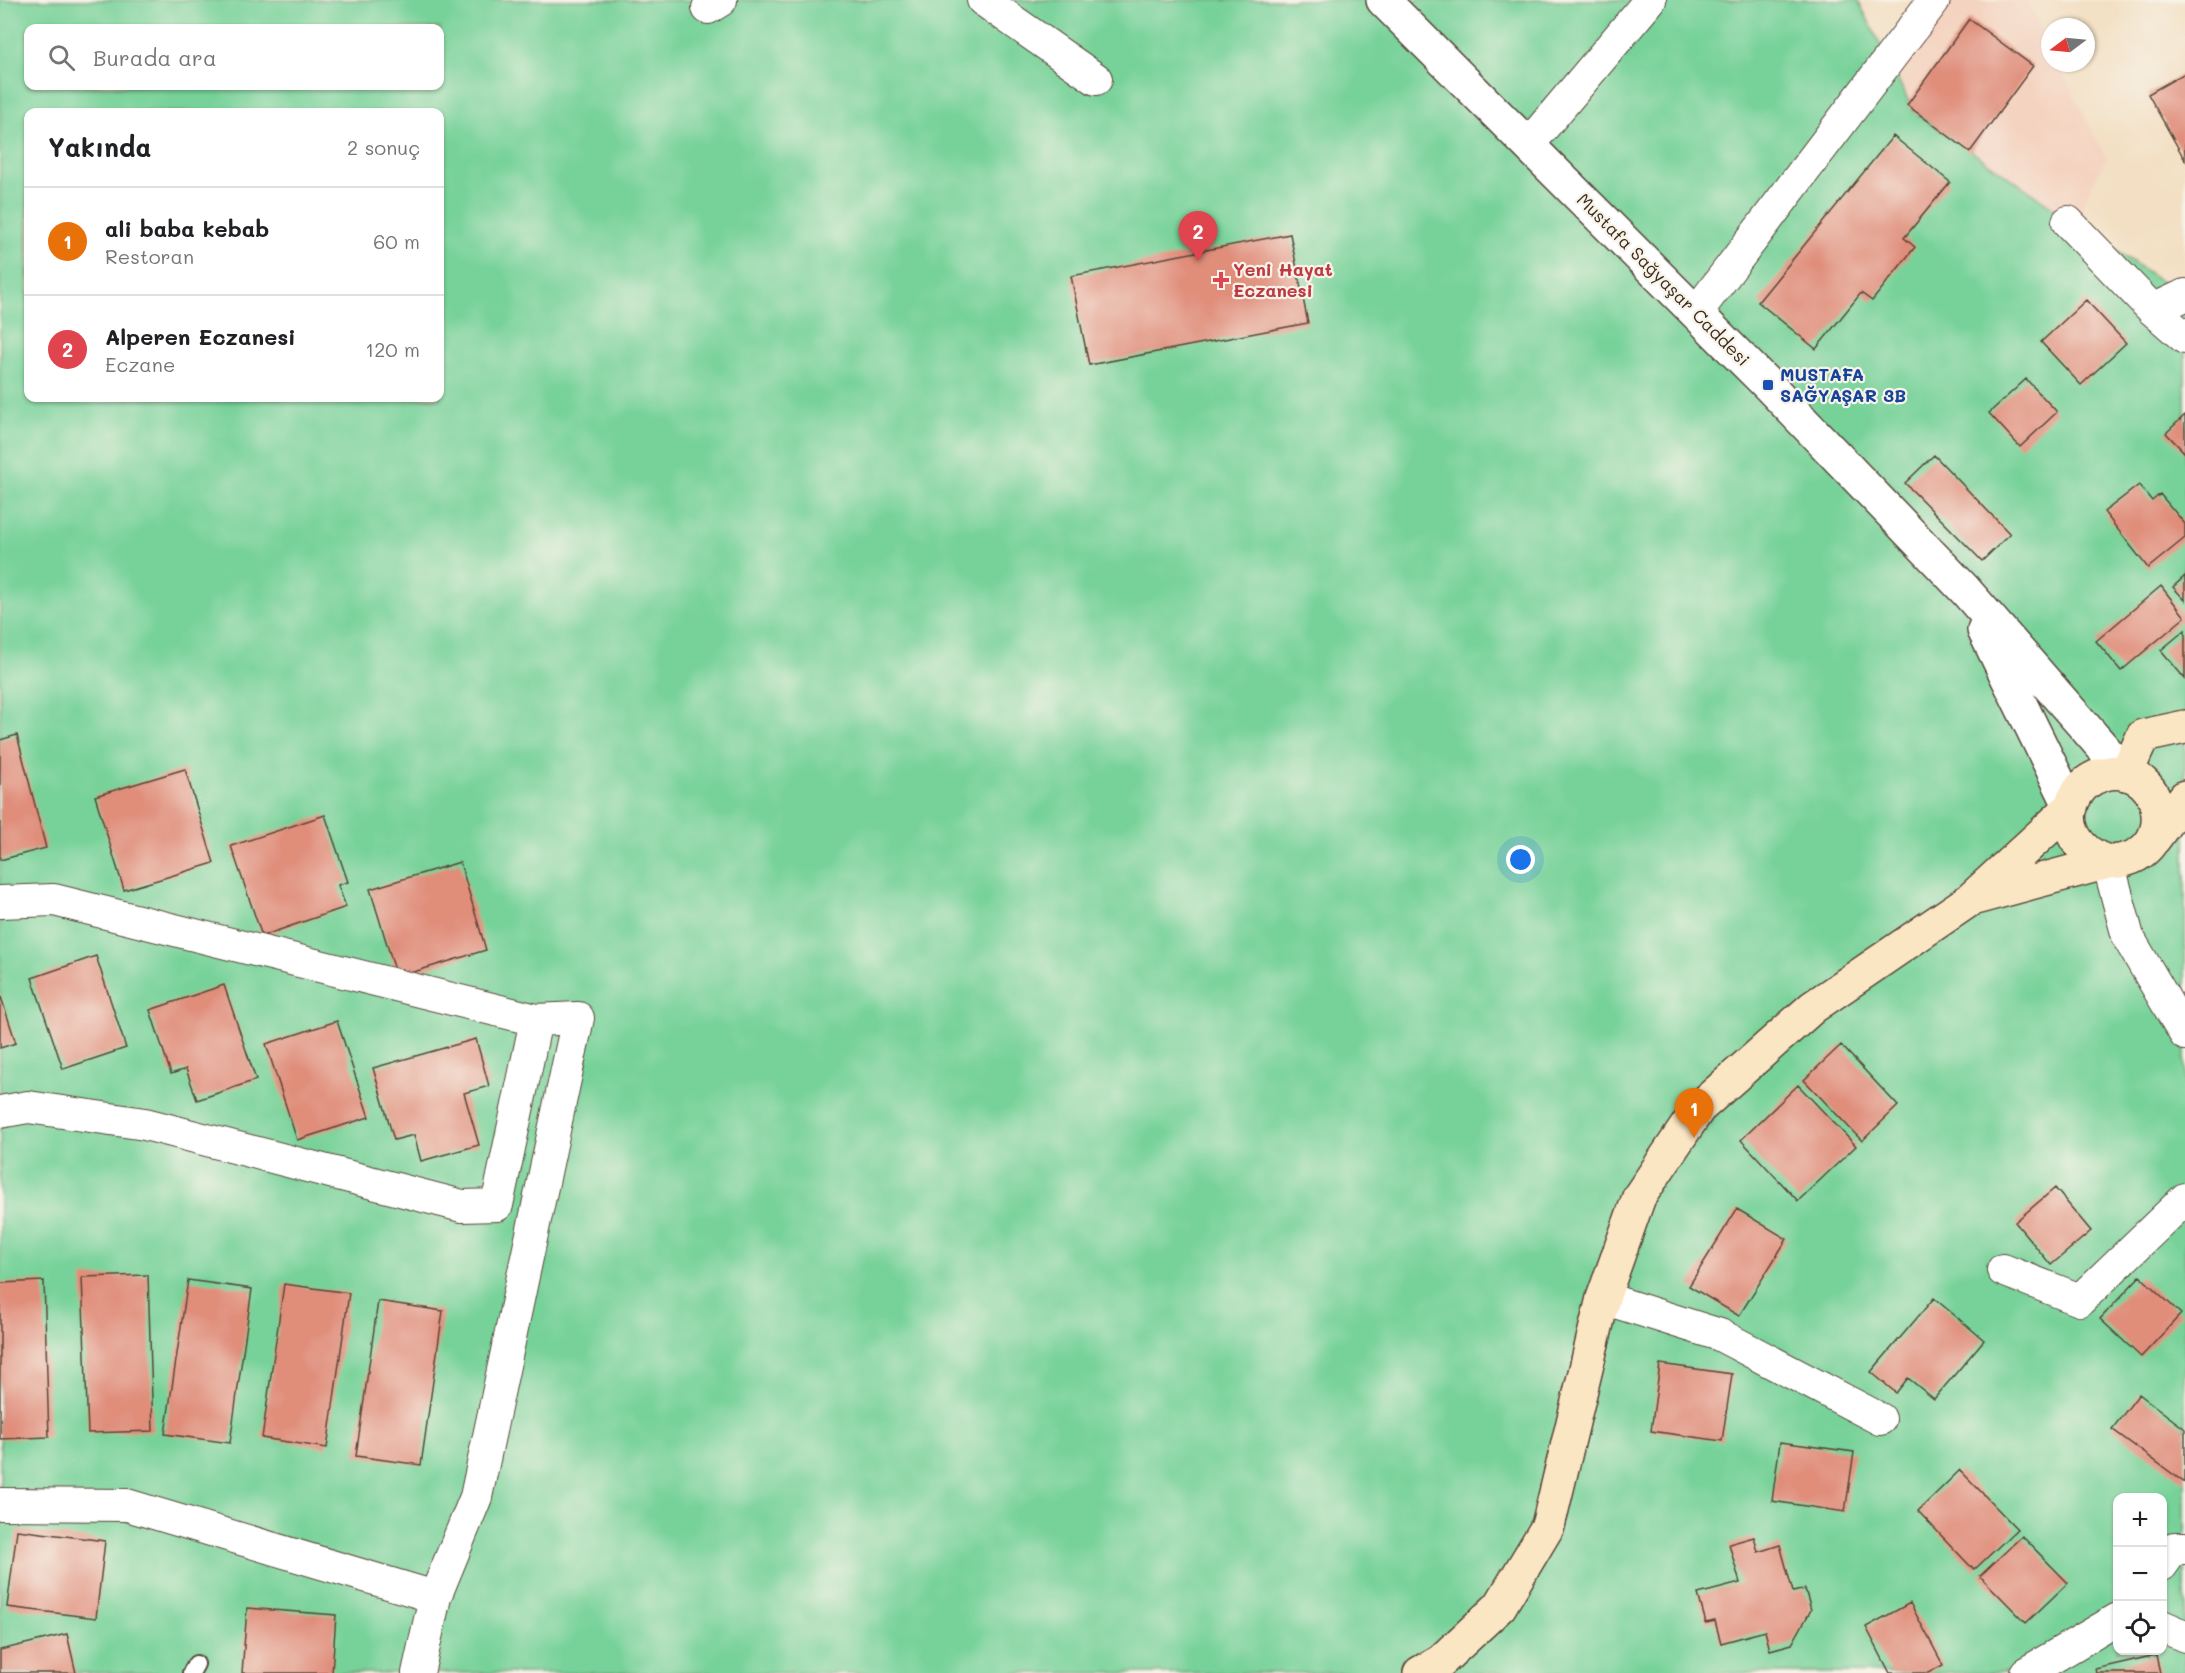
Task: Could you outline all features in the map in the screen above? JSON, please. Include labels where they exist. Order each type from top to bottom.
[{"type":"main road","points":[[2126,774],[2143,736],[2185,727]]},
{"type":"main road","points":[[2108,862],[2094,857],[2081,848],[2073,835],[2070,821],[2071,807],[2077,794],[2086,783],[2098,776],[2112,772],[2126,774],[2140,780],[2150,790],[2159,817],[2156,832],[2149,846]]},
{"type":"main road","points":[[1971,899],[2108,862],[2123,862],[2138,856],[2149,846],[2185,797]]},
{"type":"main road","points":[[1420,1673],[1441,1661],[1500,1606],[1548,1526],[1603,1298],[1639,1197],[1699,1108],[1813,1007],[1971,899],[2071,807]]},
{"type":"street","points":[[983,0],[1096,79]]},
{"type":"street","name":"Mustafa Sağyaşar Caddesi","points":[[1383,0],[1696,313],[1965,590],[2126,774]]},
{"type":"street","points":[[1529,144],[1650,0]]},
{"type":"street","points":[[1696,313],[1934,0]]},
{"type":"street","points":[[2068,222],[2153,310],[2185,338]]},
{"type":"street","points":[[2153,310],[2185,296]]},
{"type":"street","points":[[1965,590],[2071,807]]},
{"type":"street","points":[[2108,862],[2128,937],[2185,1034]]},
{"type":"street","points":[[0,902],[54,900],[536,1020],[578,1018],[477,1497],[435,1597],[418,1673]]},
{"type":"street","points":[[0,1112],[28,1107],[144,1124],[462,1206],[497,1205],[536,1020]]},
{"type":"street","points":[[2002,1270],[2080,1300],[2185,1199]]},
{"type":"street","points":[[1603,1298],[1719,1335],[1881,1419]]},
{"type":"street","points":[[0,1504],[127,1505],[435,1597]]},
{"type":"street","points":[[2167,1559],[2174,1548],[2185,1548]]},
{"type":"street","points":[[2026,1673],[2113,1622]]},
{"type":"street","points":[[2167,1628],[2185,1636]]},
{"type":"shaded area","points":[[1953,0],[2027,0],[2041,29],[2041,72],[2063,72],[2106,158],[2045,282],[1733,300]]},
{"type":"green space","points":[[0,0],[1858,0],[1914,112],[2185,298],[2185,1673],[0,1673]]},
{"type":"building","points":[[1969,19],[2033,66],[1970,152],[1907,105]]},
{"type":"building","points":[[2185,73],[2185,160],[2148,94]]},
{"type":"building","points":[[1893,136],[1950,182],[1904,238],[1915,247],[1872,301],[1861,293],[1816,349],[1758,302]]},
{"type":"building","points":[[1290,234],[1308,323],[1089,365],[1071,276]]},
{"type":"building","points":[[2086,300],[2126,343],[2081,385],[2041,342]]},
{"type":"building","points":[[2026,379],[2057,412],[2020,447],[1989,413]]},
{"type":"building","points":[[2185,415],[2185,453],[2166,433]]},
{"type":"building","points":[[1934,455],[2010,534],[1982,561],[1905,483]]},
{"type":"building","points":[[2139,485],[2152,501],[2160,494],[2185,524],[2185,538],[2148,568],[2104,512]]},
{"type":"building","points":[[2185,576],[2185,600],[2173,587]]},
{"type":"building","points":[[2161,586],[2185,617],[2121,671],[2096,641]]},
{"type":"building","points":[[2185,630],[2185,679],[2161,650]]},
{"type":"building","points":[[17,735],[46,848],[0,860],[0,740]]},
{"type":"building","points":[[185,769],[214,863],[124,890],[95,796]]},
{"type":"building","points":[[325,815],[348,882],[338,885],[346,907],[262,936],[231,846]]},
{"type":"building","points":[[460,862],[486,950],[397,977],[370,889]]},
{"type":"building","points":[[96,956],[126,1048],[63,1069],[32,978]]},
{"type":"building","points":[[224,985],[256,1080],[197,1100],[186,1069],[171,1074],[150,1010]]},
{"type":"building","points":[[0,994],[16,1043],[0,1048]]},
{"type":"building","points":[[337,1021],[369,1117],[297,1140],[266,1044]]},
{"type":"building","points":[[476,1039],[489,1086],[464,1093],[479,1145],[421,1161],[414,1135],[394,1140],[373,1068]]},
{"type":"building","points":[[1841,1045],[1898,1106],[1862,1141],[1804,1080]]},
{"type":"building","points":[[1798,1085],[1856,1146],[1798,1201],[1741,1140]]},
{"type":"building","points":[[2055,1188],[2091,1231],[2051,1265],[2015,1222]]},
{"type":"building","points":[[1737,1209],[1787,1239],[1739,1316],[1689,1286]]},
{"type":"building","points":[[148,1275],[153,1431],[88,1433],[82,1277]]},
{"type":"building","points":[[2140,1276],[2181,1314],[2141,1357],[2100,1319]]},
{"type":"building","points":[[188,1280],[252,1289],[230,1443],[165,1434]]},
{"type":"building","points":[[44,1281],[49,1437],[0,1439],[0,1283]]},
{"type":"building","points":[[284,1284],[349,1293],[327,1448],[262,1438]]},
{"type":"building","points":[[1934,1298],[1984,1340],[1934,1399],[1908,1378],[1896,1393],[1871,1372]]},
{"type":"building","points":[[378,1301],[443,1311],[421,1465],[356,1456]]},
{"type":"building","points":[[1660,1364],[1732,1374],[1722,1441],[1651,1431]]},
{"type":"building","points":[[2139,1394],[2185,1429],[2185,1483],[2112,1429]]},
{"type":"building","points":[[1780,1442],[1854,1452],[1845,1512],[1772,1501]]},
{"type":"building","points":[[1960,1470],[2017,1529],[1974,1570],[1918,1511]]},
{"type":"building","points":[[17,1530],[105,1541],[96,1618],[7,1607]]},
{"type":"building","points":[[2022,1536],[2068,1583],[2026,1623],[1980,1576]]},
{"type":"building","points":[[1754,1537],[1758,1552],[1780,1545],[1793,1592],[1805,1589],[1811,1610],[1792,1644],[1770,1650],[1765,1631],[1721,1643],[1715,1621],[1706,1623],[1698,1594],[1740,1583],[1729,1544]]},
{"type":"building","points":[[1910,1603],[1943,1665],[1928,1673],[1890,1673],[1866,1627]]},
{"type":"building","points":[[247,1608],[336,1615],[332,1673],[242,1673]]},
{"type":"building","points":[[67,1634],[76,1673],[0,1673],[0,1650]]},
{"type":"building","points":[[2156,1655],[2160,1673],[2096,1673],[2095,1669]]},
{"type":"place","name":"Alperen Eczanesi","points":[[1198,261]]},
{"type":"place","name":"Yeni Hayat Eczanesi","points":[[1221,280]]},
{"type":"place","name":"MUSTAFA SAĞYAŞAR 3B","points":[[1768,385]]},
{"type":"place","name":"ali baba kebab","points":[[1694,1138]]}]
